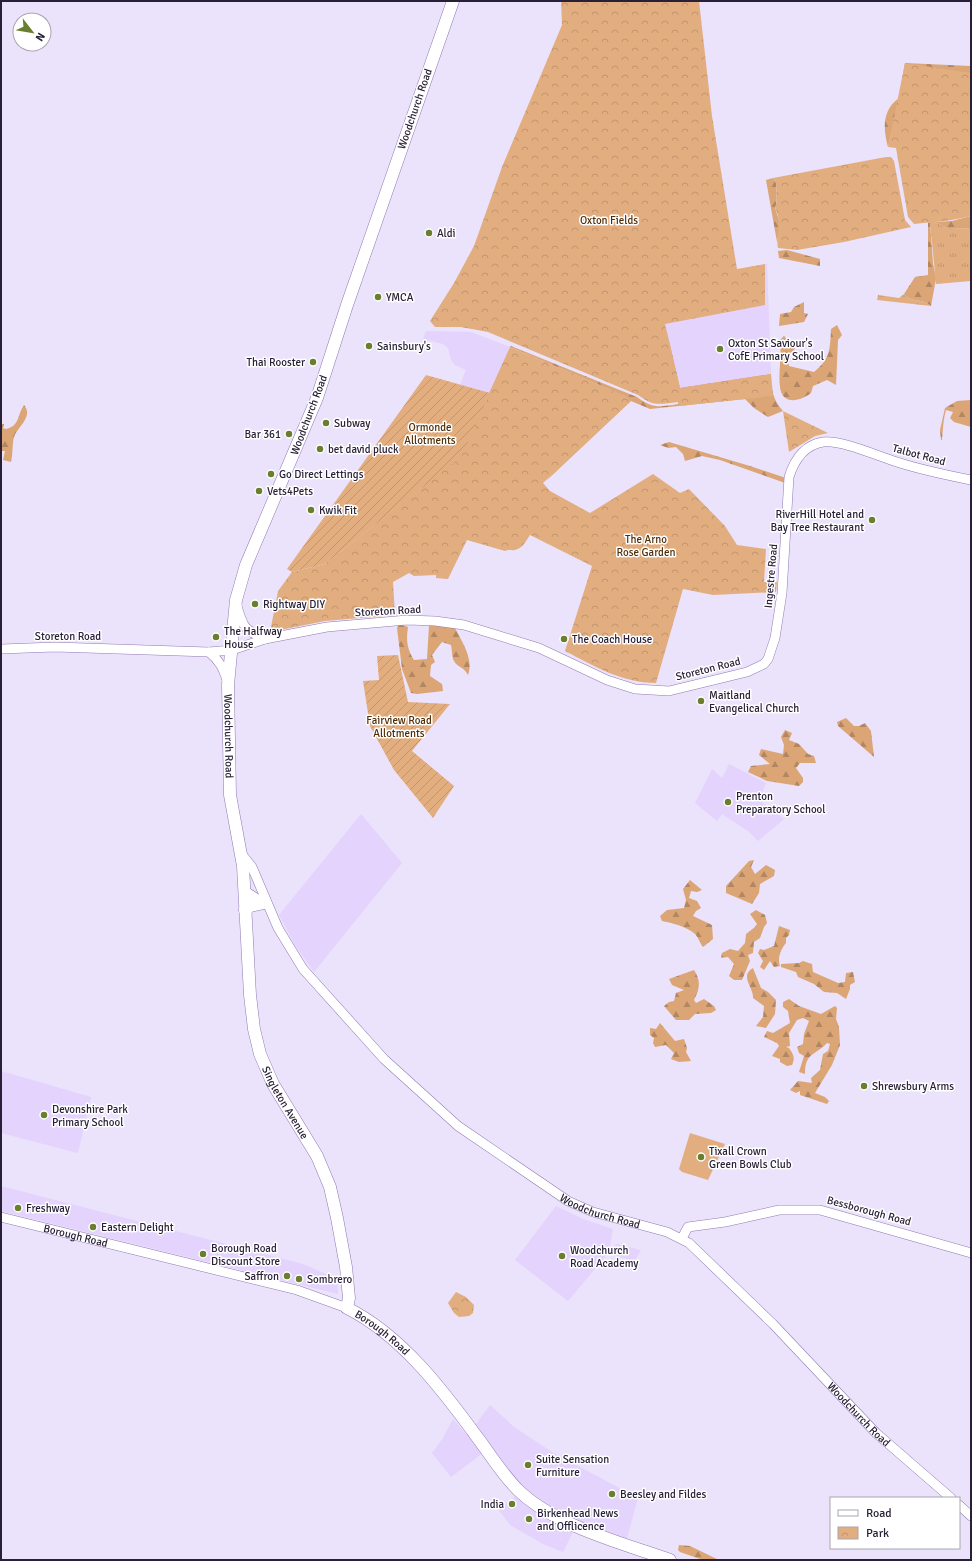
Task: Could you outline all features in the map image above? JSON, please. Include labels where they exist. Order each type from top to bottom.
[{"type":"highway","name":"Woodchurch Road","points":[[245,888],[241,852],[230,795],[228,685],[236,600],[246,564],[317,398],[347,305],[454,1]]},
{"type":"highway","name":"Singleton Avenue","points":[[245,888],[250,995],[254,1029],[260,1054],[273,1084],[317,1156],[330,1187],[346,1267],[349,1298],[347,1308]]},
{"type":"highway","points":[[245,910],[250,906],[266,904]]},
{"type":"highway","name":"Borough Road","points":[[347,1308],[373,1324],[402,1347],[444,1394],[507,1478],[528,1498],[563,1520],[670,1560]]},
{"type":"street","name":"Talbot Road","points":[[788,487],[792,468],[796,460],[811,447],[824,442],[830,442],[862,450],[897,462],[971,480]]},
{"type":"street","name":"Ingestre Road","points":[[764,664],[768,659],[776,638],[786,553],[788,487]]},
{"type":"street","points":[[236,600],[243,625],[249,632],[265,639]]},
{"type":"street","name":"Storeton Road","points":[[1,649],[55,648],[209,652],[232,650],[265,639],[347,625],[407,620],[452,622],[539,648],[621,685],[650,691],[683,688],[747,672],[764,664]]},
{"type":"street","points":[[209,652],[216,658],[223,668],[228,685]]},
{"type":"street","name":"Woodchurch Road","points":[[241,852],[250,865],[266,904],[298,960],[312,979],[384,1059],[458,1126],[568,1200],[593,1212],[654,1228],[682,1238],[701,1253],[773,1324],[876,1432],[950,1497]]},
{"type":"street","points":[[245,888],[260,887]]},
{"type":"street","name":"Woodchurch Road","points":[[245,888],[266,904]]},
{"type":"street","name":"Bessborough Road","points":[[682,1238],[688,1227],[759,1215],[779,1210],[820,1210],[971,1253]]},
{"type":"street","name":"Borough Road","points":[[1,1217],[297,1290],[347,1308]]},
{"type":"street","points":[[960,1507],[971,1516]]},
{"type":"shaded area","name":"Oxton St Saviour's CofE Primary School","points":[[767,264],[771,374],[680,389],[665,323],[662,284]]},
{"type":"shaded area","points":[[426,331],[471,332],[510,347],[490,393],[460,385],[466,370],[455,365],[451,360],[448,348],[443,344],[423,339]]},
{"type":"shaded area","name":"Prenton Preparatory School","points":[[729,764],[766,783],[759,800],[784,819],[758,841],[748,831],[722,814],[717,821],[695,803],[712,769],[722,778]]},
{"type":"shaded area","points":[[361,814],[402,863],[314,972],[295,945],[279,915]]},
{"type":"shaded area","name":"Devonshire Park Primary School","points":[[1,1071],[91,1097],[78,1153],[1,1133]]},
{"type":"shaded area","points":[[1,1186],[303,1264],[337,1279],[338,1294],[1,1211]]},
{"type":"shaded area","name":"Woodchurch Road Academy","points":[[556,1206],[583,1219],[613,1229],[609,1252],[568,1301],[515,1260]]},
{"type":"shaded area","points":[[617,1244],[641,1250],[633,1264],[625,1258],[613,1255],[609,1251]]},
{"type":"shaded area","points":[[490,1405],[514,1427],[552,1452],[638,1498],[626,1542],[577,1524],[563,1552],[543,1544],[510,1525],[498,1509],[523,1491],[488,1449],[451,1477],[432,1453],[443,1438],[453,1419],[466,1434],[473,1428]]},
{"type":"green space","name":"Oxton Fields","points":[[561,1],[699,1],[712,116],[737,269],[765,264],[765,305],[665,324],[680,388],[771,374],[773,396],[679,406],[678,402],[657,404],[488,332],[461,327],[435,327],[430,321],[454,283],[474,246],[502,167],[562,25]]},
{"type":"green space","points":[[905,63],[971,66],[971,77],[895,118],[888,147],[885,133],[885,120],[889,108],[899,98]]},
{"type":"green space","points":[[905,63],[971,73],[971,216],[914,224],[908,217],[896,148],[888,147]]},
{"type":"green space","points":[[891,157],[894,161],[905,220],[911,227],[844,242],[797,250],[778,248],[777,237],[779,223],[775,208],[777,199],[776,183],[773,178]]},
{"type":"green space","points":[[773,178],[776,183],[777,199],[775,208],[780,223],[777,242],[766,180]]},
{"type":"green space","points":[[971,216],[971,228],[949,229],[935,222],[952,221]]},
{"type":"green space","points":[[930,222],[935,222],[949,229],[971,228],[971,281],[936,284]]},
{"type":"green space","points":[[930,222],[933,263],[936,279],[931,306],[924,302],[910,299],[904,294],[915,277],[928,275],[928,223]]},
{"type":"green space","points":[[787,250],[820,259],[820,266],[779,258],[778,251]]},
{"type":"green space","points":[[904,294],[910,299],[924,302],[931,306],[877,300],[878,295],[899,298]]},
{"type":"green space","points":[[804,302],[804,313],[808,314],[804,322],[779,326],[780,314],[791,312],[794,307]]},
{"type":"green space","points":[[665,323],[680,388],[771,374],[773,394],[783,411],[768,417],[754,408],[745,399],[650,409],[631,401],[546,481],[620,398],[618,393],[510,347],[511,346],[637,397],[647,404],[661,406],[678,404],[679,391]]},
{"type":"green space","points":[[837,325],[842,335],[838,340],[836,385],[827,380],[813,386],[811,393],[797,400],[784,397],[781,393],[780,387],[780,340],[784,336],[795,349],[787,356],[789,366],[814,372],[823,363],[828,354],[831,329]]},
{"type":"green space","name":"The Arno Rose Garden","points":[[510,347],[626,396],[631,401],[543,483],[550,491],[590,513],[653,474],[680,493],[689,489],[725,526],[737,545],[766,549],[764,582],[777,582],[776,592],[713,595],[683,589],[656,683],[620,677],[598,668],[565,651],[592,566],[530,535],[520,548],[505,551],[467,540],[448,579],[436,578],[436,575],[414,576],[409,573],[393,582],[395,615],[325,621],[270,632],[278,591],[292,572],[325,564],[460,457]]},
{"type":"green space","name":"Ormonde Allotments","points":[[426,375],[490,393],[461,457],[325,564],[292,572],[287,569]]},
{"type":"green space","points":[[971,400],[971,427],[954,422],[950,418],[953,412],[946,410],[941,440],[940,430],[945,408],[957,401]]},
{"type":"green space","points":[[24,405],[27,409],[27,414],[24,422],[14,437],[11,462],[3,460],[5,451],[1,451],[1,424],[4,424],[3,428],[11,428],[18,420]]},
{"type":"green space","points":[[783,411],[828,433],[815,436],[789,452]]},
{"type":"green space","points":[[669,442],[786,478],[785,483],[720,460],[702,456],[685,461],[683,454],[676,447],[668,448],[660,445]]},
{"type":"green space","points":[[399,624],[408,627],[408,644],[414,660],[427,659],[429,625],[444,624],[455,628],[464,645],[468,657],[468,675],[454,661],[451,645],[442,642],[432,655],[435,662],[431,665],[430,676],[442,684],[443,691],[417,694],[411,693],[402,669],[397,628]]},
{"type":"green space","name":"Fairview Road Allotments","points":[[398,655],[408,702],[450,704],[412,751],[454,786],[433,818],[394,770],[370,726],[363,681],[379,680],[377,656]]},
{"type":"green space","points":[[846,718],[854,726],[859,726],[865,723],[871,731],[874,757],[838,726],[837,722]]},
{"type":"green space","points":[[785,730],[792,733],[789,740],[799,744],[808,754],[814,756],[816,763],[800,763],[796,768],[803,778],[803,782],[799,786],[767,781],[748,772],[751,766],[770,764],[759,755],[761,749],[783,754],[784,745],[781,737]]},
{"type":"green space","points":[[754,860],[751,867],[755,874],[766,865],[775,870],[774,876],[760,884],[759,893],[752,904],[726,893],[726,886],[749,861]]},
{"type":"green space","points":[[690,880],[702,890],[697,892],[691,891],[689,898],[697,901],[701,908],[696,911],[693,916],[712,925],[713,939],[703,947],[696,935],[691,931],[679,925],[662,921],[660,916],[667,910],[684,908],[686,900],[683,889]]},
{"type":"green space","points":[[756,910],[765,915],[767,923],[760,938],[754,942],[753,953],[748,955],[750,961],[742,980],[734,980],[729,976],[734,964],[728,957],[721,958],[722,953],[730,949],[738,951],[745,943],[746,934],[757,924],[750,914]]},
{"type":"green space","points":[[779,926],[790,930],[789,935],[786,938],[786,943],[780,954],[780,966],[774,967],[770,961],[764,970],[760,967],[763,961],[758,953],[760,949],[764,950],[774,946]]},
{"type":"green space","points":[[803,961],[812,964],[813,972],[838,983],[845,982],[846,973],[853,972],[855,982],[850,985],[846,999],[837,993],[824,992],[814,984],[798,977],[796,972],[781,967],[781,964],[799,963]]},
{"type":"green space","points":[[753,968],[761,988],[768,992],[776,1000],[775,1014],[766,1028],[756,1026],[763,1017],[764,1006],[753,998],[748,982],[747,975]]},
{"type":"green space","points":[[694,970],[699,981],[699,985],[698,992],[694,1000],[696,1003],[704,999],[714,1006],[716,1010],[711,1013],[695,1014],[689,1020],[676,1020],[664,1006],[669,1002],[674,1001],[676,993],[684,990],[672,985],[669,979]]},
{"type":"green space","points":[[789,999],[799,1006],[821,1014],[835,1006],[837,1008],[836,1019],[839,1027],[840,1045],[832,1065],[815,1093],[825,1097],[829,1101],[827,1104],[800,1095],[800,1091],[796,1093],[790,1090],[798,1081],[812,1083],[811,1078],[820,1070],[823,1054],[828,1051],[830,1044],[827,1043],[809,1058],[805,1067],[805,1074],[799,1072],[804,1056],[799,1053],[797,1047],[803,1044],[804,1034],[809,1021],[803,1018],[797,1020],[789,1033],[790,1046],[786,1047],[789,1048],[794,1058],[792,1065],[787,1066],[780,1062],[780,1059],[772,1056],[779,1046],[777,1043],[764,1037],[767,1031],[773,1033],[790,1023],[788,1011],[783,1007],[783,1002]]},
{"type":"green space","points":[[660,1023],[675,1041],[684,1039],[687,1048],[686,1052],[691,1061],[679,1062],[671,1059],[674,1053],[666,1045],[655,1047],[653,1043],[654,1038],[650,1035],[650,1028],[656,1029]]},
{"type":"green space","name":"Tixall Crown Green Bowls Club","points":[[690,1133],[725,1144],[708,1180],[682,1172],[679,1169]]},
{"type":"green space","points":[[456,1292],[466,1297],[474,1305],[473,1313],[469,1316],[459,1317],[454,1313],[448,1303]]},
{"type":"green space","points":[[679,1545],[690,1546],[719,1560],[703,1560],[680,1552],[678,1550]]},
{"type":"place","name":"Aldi","points":[[429,233]]},
{"type":"place","name":"YMCA","points":[[378,297]]},
{"type":"place","name":"Sainsbury's","points":[[369,346]]},
{"type":"place","name":"Oxton St Saviour's CofE Primary School","points":[[720,349]]},
{"type":"place","name":"Thai Rooster","points":[[313,362]]},
{"type":"place","name":"Subway","points":[[326,423]]},
{"type":"place","name":"Bar 361","points":[[289,434]]},
{"type":"place","name":"bet david pluck","points":[[320,449]]},
{"type":"place","name":"Go Direct Lettings","points":[[271,474]]},
{"type":"place","name":"Vets4Pets","points":[[259,491]]},
{"type":"place","name":"Kwik Fit","points":[[311,510]]},
{"type":"place","name":"RiverHill Hotel and Bay Tree Restaurant","points":[[872,520]]},
{"type":"place","name":"Rightway DIY","points":[[255,604]]},
{"type":"place","name":"The Halfway House","points":[[216,637]]},
{"type":"place","name":"The Coach House","points":[[564,639]]},
{"type":"place","name":"Maitland Evangelical Church","points":[[701,701]]},
{"type":"place","name":"Prenton Preparatory School","points":[[728,802]]},
{"type":"place","name":"Shrewsbury Arms","points":[[864,1086]]},
{"type":"place","name":"Devonshire Park Primary School","points":[[44,1115]]},
{"type":"place","name":"Tixall Crown Green Bowls Club","points":[[701,1157]]},
{"type":"place","name":"Freshway","points":[[18,1208]]},
{"type":"place","name":"Eastern Delight","points":[[93,1227]]},
{"type":"place","name":"Borough Road Discount Store","points":[[203,1254]]},
{"type":"place","name":"Woodchurch Road Academy","points":[[562,1256]]},
{"type":"place","name":"Saffron","points":[[287,1276]]},
{"type":"place","name":"Sombrero","points":[[299,1279]]},
{"type":"place","name":"Suite Sensation Furniture","points":[[528,1465]]},
{"type":"place","name":"Beesley and Fildes","points":[[612,1494]]},
{"type":"place","name":"India","points":[[512,1504]]},
{"type":"place","name":"Birkenhead News and Offlicence","points":[[529,1519]]}]
